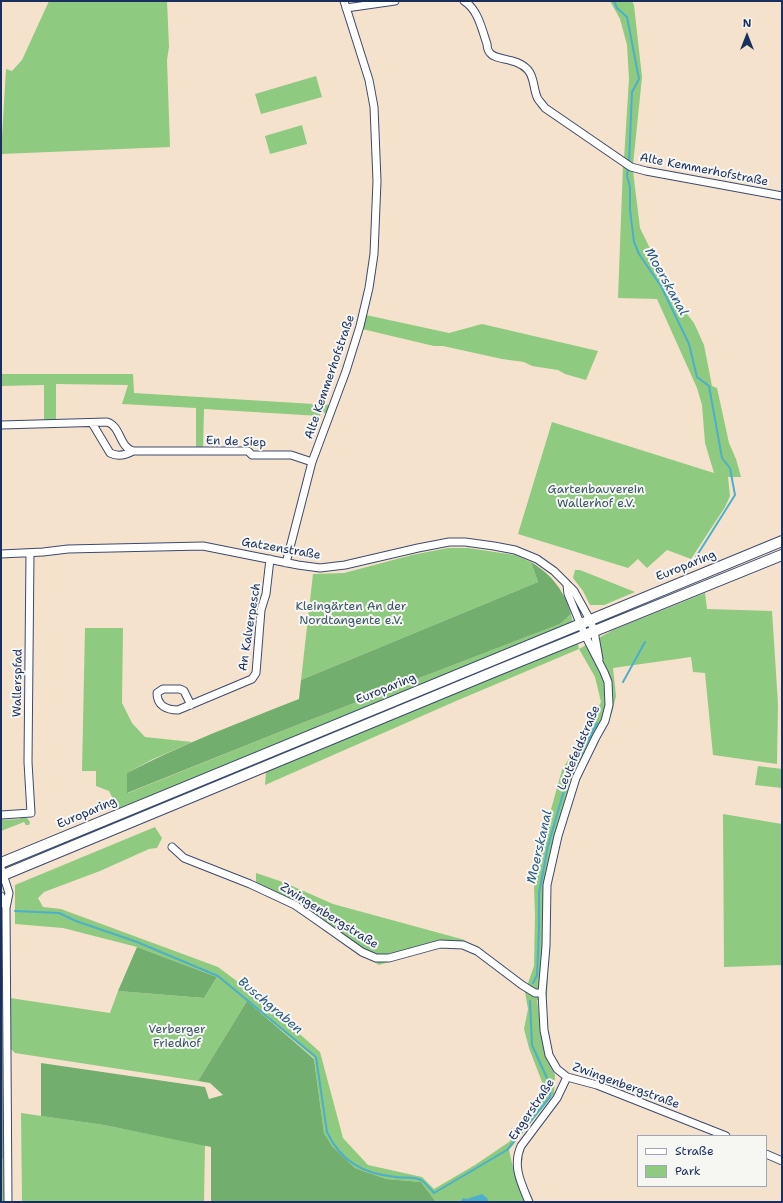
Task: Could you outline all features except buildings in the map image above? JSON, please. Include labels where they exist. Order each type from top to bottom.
[{"type":"main road","name":"Europaring","points":[[1,862],[782,541]]},
{"type":"main road","points":[[2,873],[782,555]]},
{"type":"street","name":"Alte Kemmerhofstraße","points":[[286,563],[312,462],[346,371],[360,326],[372,272],[376,224],[377,181],[373,102],[366,68],[345,4],[395,1]]},
{"type":"street","name":"Alte Kemmerhofstraße","points":[[464,1],[474,11],[490,53],[497,58],[507,59],[519,63],[532,77],[537,98],[545,108],[628,165],[646,171],[782,196]]},
{"type":"street","name":"En de Siep","points":[[92,423],[110,453],[115,455],[124,455],[133,451],[248,451],[252,455],[291,455],[312,462]]},
{"type":"street","points":[[1,425],[110,423],[116,429],[126,448],[133,451]]},
{"type":"street","name":"Gatzenstraße","points":[[1,554],[68,549],[193,545],[211,547],[314,568],[357,562],[430,545],[449,542],[465,542],[500,547],[530,556],[549,567],[574,591],[590,633]]},
{"type":"street","name":"Wallerspfad","points":[[1,815],[31,813],[28,762],[30,553]]},
{"type":"street","name":"An Kalverpesch","points":[[190,705],[184,691],[180,689],[163,689],[157,693],[159,702],[163,707],[170,710],[178,710],[190,705],[252,679],[256,673],[261,610],[266,594],[270,559]]},
{"type":"street","name":"Leutefeldstraße","points":[[542,993],[546,946],[547,885],[553,852],[576,778],[605,722],[610,705],[608,682],[600,661],[593,651],[590,633]]},
{"type":"street","name":"Zwingenbergstraße","points":[[172,847],[184,858],[257,887],[295,905],[356,948],[376,958],[389,958],[440,944],[464,945],[476,951],[522,985],[536,993],[542,993],[544,1030],[549,1055],[557,1069],[567,1077],[596,1085],[723,1135]]},
{"type":"street","points":[[2,873],[9,893],[6,908],[8,1202]]},
{"type":"street","points":[[1,896],[6,908]]},
{"type":"street","name":"Engerstraße","points":[[529,1202],[518,1172],[516,1162],[518,1153],[521,1146],[557,1098],[567,1077]]},
{"type":"street","points":[[767,1154],[782,1161]]},
{"type":"green space","points":[[49,1],[167,1],[169,47],[167,60],[170,147],[1,154],[6,69],[12,71],[22,60]]},
{"type":"green space","points":[[610,1],[632,1],[634,5],[642,77],[633,165],[624,159],[629,79],[627,45],[620,19]]},
{"type":"green space","points":[[316,76],[322,97],[261,114],[255,94]]},
{"type":"green space","points":[[302,125],[307,144],[270,154],[265,136]]},
{"type":"green space","name":"Gartenbauverein Wallerhof e.V.","points":[[623,165],[633,171],[640,228],[667,283],[677,301],[694,323],[704,345],[712,386],[717,388],[729,443],[736,459],[741,477],[728,477],[730,496],[725,507],[691,559],[667,550],[647,568],[638,559],[628,568],[518,534],[552,422],[714,473],[705,443],[702,405],[697,388],[657,299],[618,298]]},
{"type":"green space","points":[[366,315],[449,333],[482,324],[598,351],[586,380],[565,374],[558,370],[532,366],[524,362],[502,359],[443,346],[434,346],[362,329]]},
{"type":"green space","points":[[1,374],[133,374],[134,393],[330,405],[326,413],[321,412],[320,416],[204,409],[203,450],[196,450],[196,408],[122,404],[128,385],[56,384],[56,421],[44,421],[44,385],[1,386]]},
{"type":"green space","name":"Kleingärten An der Nordtangente e.V.","points":[[448,548],[468,548],[515,555],[531,562],[538,582],[301,680],[313,574],[344,573],[412,555]]},
{"type":"green space","points":[[531,562],[551,578],[561,590],[571,614],[560,624],[297,725],[127,793],[127,773],[190,743],[299,699],[301,680],[538,582]]},
{"type":"green space","points":[[575,570],[580,570],[635,592],[604,605],[590,605],[583,591],[573,578]]},
{"type":"green space","name":"Verberger Friedhof","points":[[705,593],[707,609],[772,611],[778,704],[777,764],[713,755],[705,673],[693,672],[691,657],[613,668],[616,696],[612,713],[580,776],[558,846],[551,877],[547,998],[537,1000],[545,1055],[555,1075],[554,1094],[509,1150],[514,1172],[526,1202],[436,1202],[421,1182],[386,1179],[355,1168],[332,1146],[324,1133],[314,1058],[247,1001],[198,1081],[15,1053],[10,1048],[10,998],[110,1013],[118,991],[204,998],[217,977],[137,947],[63,928],[15,924],[15,885],[155,827],[162,838],[157,848],[149,849],[100,871],[44,892],[38,898],[43,907],[61,909],[218,967],[258,997],[320,1052],[343,1138],[368,1165],[422,1177],[434,1189],[475,1165],[509,1142],[545,1096],[544,1087],[529,1048],[524,1029],[528,1009],[525,992],[534,966],[534,884],[550,813],[562,770],[587,729],[601,702],[595,677],[579,649],[613,630]]},
{"type":"green space","points":[[571,614],[579,649],[265,785],[268,748],[113,811],[113,799],[109,791],[96,786],[96,771],[82,771],[85,628],[123,628],[122,703],[132,723],[145,737],[192,742],[151,760],[127,773],[128,793],[297,725],[560,624]]},
{"type":"green space","points":[[758,766],[782,769],[782,788],[755,785]]},
{"type":"green space","points":[[723,814],[782,824],[782,965],[724,967]]},
{"type":"green space","points":[[20,817],[27,818],[30,822],[29,825],[26,825],[24,822],[1,831],[1,820],[20,819]]},
{"type":"green space","points":[[256,873],[283,882],[333,904],[465,940],[459,947],[439,946],[379,965],[356,951],[360,946],[307,909],[256,883]]},
{"type":"green space","points":[[1,906],[4,1158],[1,1159]]},
{"type":"green space","points":[[2,907],[5,1202],[1,1202]]},
{"type":"green space","points":[[137,947],[217,977],[204,998],[118,991]]},
{"type":"green space","points":[[247,1001],[314,1059],[324,1133],[332,1146],[355,1168],[386,1179],[421,1182],[436,1202],[211,1202],[211,1147],[104,1125],[41,1116],[41,1063],[205,1087],[209,1099],[223,1095],[210,1083],[198,1081]]},
{"type":"green space","points":[[21,1113],[104,1125],[205,1145],[204,1202],[22,1202]]},
{"type":"water","points":[[482,1194],[489,1202],[461,1202],[463,1198],[467,1199]]},
{"type":"waterway","name":"Moerskanal","points":[[614,1],[617,8],[627,17],[639,79],[632,92],[629,163]]},
{"type":"waterway","name":"Moerskanal","points":[[628,167],[627,176],[630,187],[630,210],[634,242],[639,254],[661,286],[689,344],[697,377],[709,386],[722,458],[730,468],[735,495],[696,557]]},
{"type":"waterway","name":"Moerskanal","points":[[623,682],[645,642]]},
{"type":"waterway","name":"Moerskanal","points":[[533,983],[537,975],[539,893],[548,846],[567,780],[597,723]]},
{"type":"waterway","name":"Buschgraben","points":[[15,911],[59,913],[76,921],[137,942],[218,976],[316,1057],[327,1132],[339,1151],[355,1165],[374,1173],[421,1180],[434,1193],[507,1150],[550,1097],[551,1087],[532,1045],[530,1001]]}]
